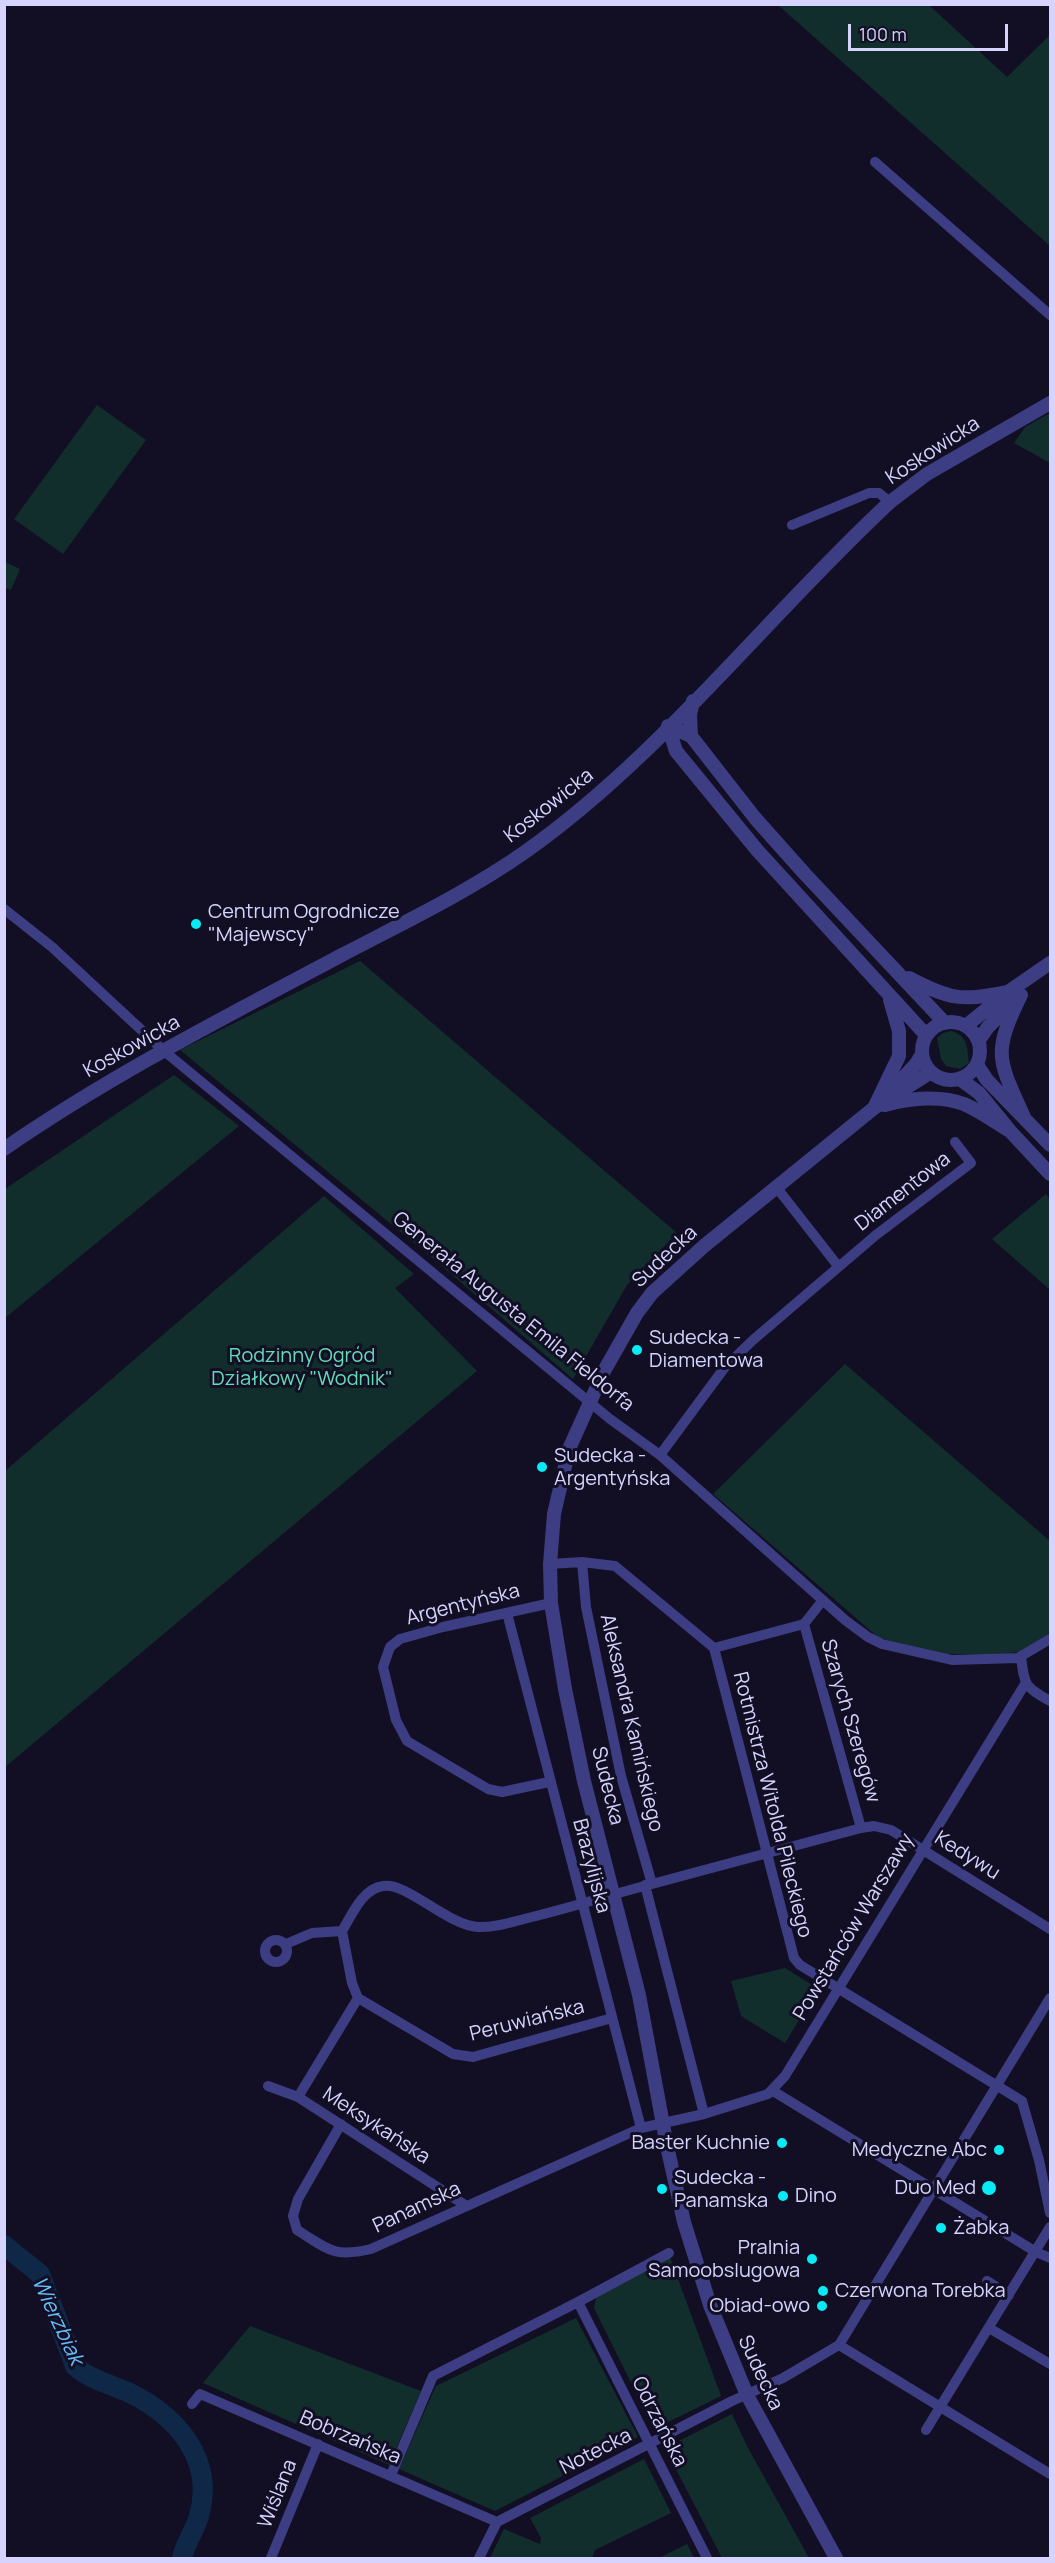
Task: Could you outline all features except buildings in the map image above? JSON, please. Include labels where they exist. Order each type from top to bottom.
[{"type":"street","points":[[875,162],[1050,315]]},
{"type":"street","name":"Koskowicka","points":[[4,1149],[60,1110],[164,1051],[410,919],[522,854],[584,807],[647,747],[890,502],[927,474],[1050,403]]},
{"type":"street","points":[[792,525],[869,493],[879,493],[890,502]]},
{"type":"street","points":[[691,736],[690,715],[693,701]]},
{"type":"street","points":[[668,726],[691,736],[762,825],[944,1022]]},
{"type":"street","points":[[668,726],[676,751],[758,850],[926,1035]]},
{"type":"street","points":[[647,747],[676,751]]},
{"type":"street","name":"Generała Augusta Emila Fieldorfa","points":[[9,912],[52,947],[164,1051],[610,1419],[660,1455],[868,1637],[898,1649],[952,1660],[1021,1656],[1050,1639]]},
{"type":"street","points":[[967,1025],[1014,994],[1050,965]]},
{"type":"street","points":[[899,973],[937,992],[956,998],[973,999],[1014,994]]},
{"type":"street","points":[[979,1040],[1014,994]]},
{"type":"street","points":[[1014,994],[1001,1048],[1005,1074],[1024,1117]]},
{"type":"street","points":[[874,1108],[899,1056],[899,1031],[890,998]]},
{"type":"street","points":[[952,1021],[967,1025],[979,1040],[981,1048],[977,1065],[960,1079],[945,1080],[931,1072],[922,1054],[926,1035],[944,1022],[952,1021]]},
{"type":"street","name":"Sudecka","points":[[836,2559],[747,2395],[728,2353],[694,2254],[677,2194],[639,1995],[576,1741],[556,1641],[551,1603],[550,1564],[554,1514],[569,1449],[622,1338],[652,1293],[689,1259],[874,1108],[916,1064],[922,1054]]},
{"type":"street","points":[[977,1065],[987,1080],[1050,1145]]},
{"type":"street","name":"Sudecka","points":[[874,1108],[931,1072]]},
{"type":"street","points":[[960,1079],[979,1093],[1050,1174]]},
{"type":"street","points":[[874,1108],[895,1102],[930,1099],[954,1101],[967,1105],[1010,1131]]},
{"type":"street","name":"Diamentowa","points":[[660,1455],[725,1367],[838,1266],[971,1163],[955,1142]]},
{"type":"street","points":[[777,1188],[838,1266]]},
{"type":"street","points":[[550,1564],[582,1562],[615,1566],[714,1648]]},
{"type":"street","name":"Aleksandra Kamińskiego","points":[[582,1562],[586,1606],[621,1776],[704,2114]]},
{"type":"street","name":"Szarych Szeregów","points":[[714,1648],[804,1623],[823,1600]]},
{"type":"street","name":"Argentyńska","points":[[549,1782],[502,1792],[488,1789],[407,1741],[396,1720],[383,1667],[390,1647],[400,1639],[551,1603]]},
{"type":"street","name":"Brazylijska","points":[[507,1613],[549,1782],[641,2128]]},
{"type":"street","name":"Szarych Szeregów","points":[[804,1623],[861,1828]]},
{"type":"street","name":"Rotmistrza Witolda Pileckiego","points":[[714,1648],[794,1958],[800,1965],[1022,2101],[1048,2185],[1050,2213]]},
{"type":"street","points":[[1021,1656],[1025,1684],[1030,1690],[1050,1701]]},
{"type":"street","name":"Powstańców Warszawy","points":[[773,2091],[785,2076],[1025,1684]]},
{"type":"street","name":"Kedywu","points":[[648,1884],[874,1826],[891,1830],[1050,1929]]},
{"type":"street","points":[[358,1998],[352,1983],[342,1932],[370,1890],[390,1885],[401,1889],[458,1923],[479,1927],[496,1926],[648,1884]]},
{"type":"street","points":[[286,1944],[312,1933],[342,1932]]},
{"type":"street","name":"Peruwiańska","points":[[358,1998],[453,2054],[473,2057],[612,2018]]},
{"type":"street","name":"Meksykańska","points":[[298,2097],[358,1998]]},
{"type":"street","points":[[1050,1998],[839,2345],[1050,2474]]},
{"type":"street","name":"Meksykańska","points":[[268,2086],[298,2097],[465,2205]]},
{"type":"street","points":[[663,2122],[704,2114],[773,2091],[1036,2252],[1050,2258]]},
{"type":"street","name":"Panamska","points":[[341,2124],[298,2199],[293,2216],[297,2230],[333,2252],[349,2254],[371,2249],[641,2128],[663,2122]]},
{"type":"street","points":[[926,2430],[1050,2227]]},
{"type":"street","points":[[392,2475],[433,2376],[669,2253]]},
{"type":"street","points":[[987,2281],[1009,2295]]},
{"type":"street","name":"Odrzańska","points":[[578,2302],[707,2559]]},
{"type":"street","points":[[989,2328],[1050,2364]]},
{"type":"street","name":"Notecka","points":[[497,2522],[783,2378],[839,2345]]},
{"type":"street","name":"Bobrzańska","points":[[192,2404],[200,2394],[497,2522]]},
{"type":"street","name":"Wiślana","points":[[271,2559],[318,2444]]},
{"type":"street","points":[[479,2559],[497,2522]]},
{"type":"green space","points":[[778,5],[929,5],[1007,77],[1050,35],[1050,246]]},
{"type":"green space","points":[[97,405],[146,440],[63,554],[14,519]]},
{"type":"green space","points":[[1050,413],[1050,463],[1014,443],[1025,427]]},
{"type":"green space","points":[[5,562],[20,569],[11,590],[5,588]]},
{"type":"green space","points":[[360,961],[677,1233],[627,1285],[573,1379],[436,1261],[180,1050]]},
{"type":"green space","points":[[951,1031],[964,1039],[967,1047],[969,1063],[960,1069],[946,1066],[941,1059],[937,1038]]},
{"type":"green space","points":[[174,1075],[239,1126],[5,1318],[5,1189]]},
{"type":"green space","points":[[1046,1194],[1050,1200],[1050,1290],[992,1239]]},
{"type":"green space","name":"Rodzinny Ogród Działkowy \"Wodnik\"","points":[[324,1196],[414,1274],[395,1288],[477,1371],[5,1767],[5,1471]]},
{"type":"green space","points":[[845,1364],[1050,1541],[1050,1634],[1019,1652],[992,1654],[942,1654],[879,1638],[713,1494]]},
{"type":"green space","points":[[785,1968],[817,1988],[817,1991],[785,2043],[741,2016],[731,1981]]},
{"type":"green space","points":[[670,2257],[721,2396],[654,2429],[594,2308],[597,2294]]},
{"type":"green space","points":[[576,2318],[638,2437],[495,2511],[399,2469],[436,2386]]},
{"type":"green space","points":[[250,2326],[421,2391],[389,2465],[203,2383]]},
{"type":"green space","points":[[732,2414],[747,2446],[809,2558],[722,2558],[665,2448]]},
{"type":"green space","points":[[644,2459],[671,2513],[595,2550],[592,2558],[490,2558],[504,2529],[540,2544],[541,2538],[530,2518]]},
{"type":"green space","points":[[687,2544],[694,2558],[659,2558]]},
{"type":"waterway","name":"Wierzbiak","points":[[4,2245],[40,2274],[75,2366],[94,2378],[146,2402],[162,2413],[188,2442],[202,2476],[203,2495],[199,2516],[182,2558]]},
{"type":"place","name":"Centrum Ogrodnicze \"Majewscy\"","points":[[196,924]]},
{"type":"place","name":"Sudecka - Diamentowa","points":[[637,1350]]},
{"type":"place","name":"Sudecka - Argentyńska","points":[[542,1467]]},
{"type":"place","name":"Baster Kuchnie","points":[[782,2143]]},
{"type":"place","name":"Medyczne Abc","points":[[999,2150]]},
{"type":"place","name":"Duo Med","points":[[989,2188]]},
{"type":"place","name":"Sudecka - Panamska","points":[[662,2189]]},
{"type":"place","name":"Dino","points":[[783,2196]]},
{"type":"place","name":"Żabka","points":[[941,2228]]},
{"type":"place","name":"Pralnia Samoobslugowa","points":[[812,2259]]},
{"type":"place","name":"Czerwona Torebka","points":[[823,2291]]},
{"type":"place","name":"Obiad-owo","points":[[822,2306]]}]
